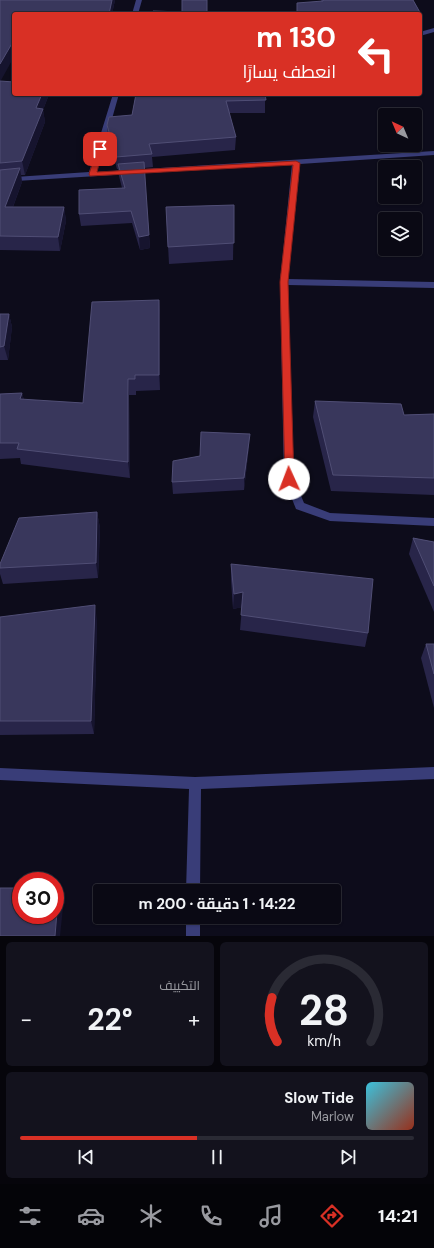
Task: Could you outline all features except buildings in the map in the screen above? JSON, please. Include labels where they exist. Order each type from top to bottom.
[{"type":"street","points":[[135,12],[138,0]]},
{"type":"street","points":[[422,33],[434,30]]},
{"type":"street","points":[[92,174],[115,96]]},
{"type":"street","points":[[0,180],[296,163],[434,153]]},
{"type":"street","points":[[296,163],[284,282],[289,479],[300,506],[330,517],[434,522]]},
{"type":"street","points":[[284,282],[434,286]]},
{"type":"street","points":[[0,774],[195,783],[434,773]]},
{"type":"street","points":[[193,884],[195,783]]},
{"type":"street","points":[[193,924],[193,936]]},
{"type":"route","points":[[100,149],[92,174],[296,163],[284,282],[289,479]]}]
